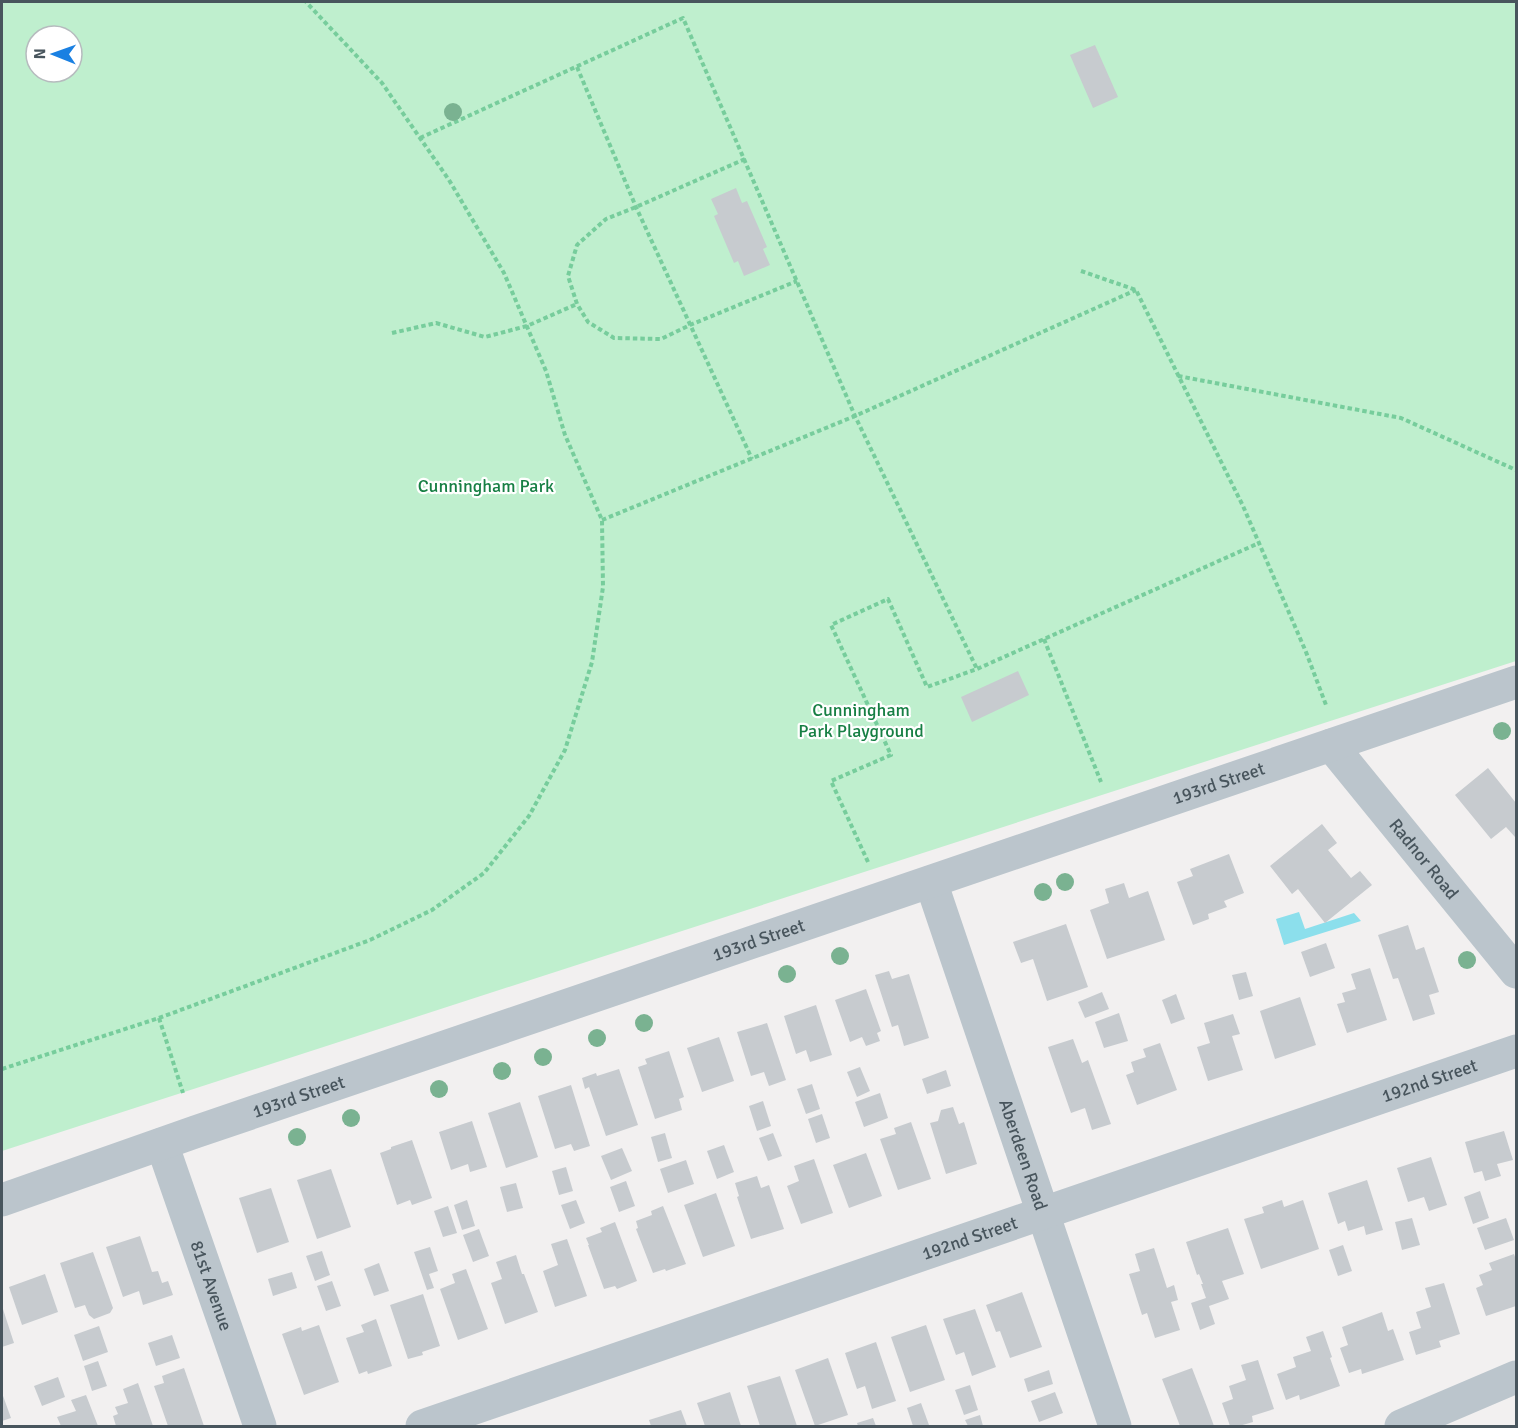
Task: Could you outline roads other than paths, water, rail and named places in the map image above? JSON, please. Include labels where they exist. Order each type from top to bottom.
[{"type":"street","name":"193rd Street","points":[[2,1200],[1516,682]]},
{"type":"street","name":"Radnor Road","points":[[1331,745],[1516,972]]},
{"type":"street","name":"Aberdeen Road","points":[[931,882],[1115,1426]]},
{"type":"street","name":"192nd Street","points":[[422,1426],[1516,1051]]},
{"type":"street","name":"81st Avenue","points":[[162,1144],[260,1426]]},
{"type":"street","points":[[1401,1426],[1516,1377]]},
{"type":"water","points":[[1299,912],[1305,929],[1354,913],[1361,921],[1284,945],[1276,919]]},
{"type":"park label","name":"Cunningham Park","points":[[486,486]]},
{"type":"park label","name":"Cunningham Park Playground","points":[[861,720]]}]
